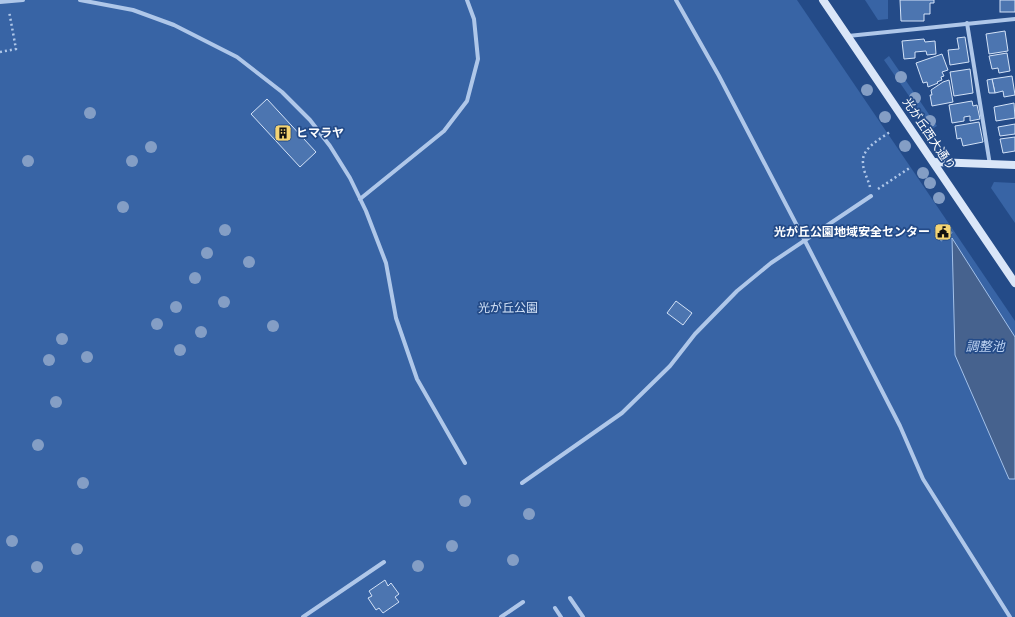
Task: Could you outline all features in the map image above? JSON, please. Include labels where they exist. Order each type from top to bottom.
[{"type":"street","points":[[0,2],[23,0]]},
{"type":"street","points":[[80,0],[134,10],[174,25],[237,57],[282,92],[310,120],[330,146],[350,178],[360,199],[386,262],[396,318],[417,379],[465,463]]},
{"type":"street","points":[[360,199],[444,131],[466,101],[478,59],[474,19],[467,0]]},
{"type":"street","points":[[676,0],[720,76],[900,426],[923,479],[1010,617]]},
{"type":"street","name":"光が丘西大通り","points":[[823,0],[1015,283]]},
{"type":"street","points":[[847,36],[1015,19]]},
{"type":"street","points":[[967,23],[990,165]]},
{"type":"street","points":[[934,162],[990,165],[1013,164]]},
{"type":"street","points":[[522,483],[622,413],[670,366],[695,334],[738,291],[771,263],[871,196]]},
{"type":"street","points":[[303,617],[384,562]]},
{"type":"street","points":[[570,598],[583,617]]},
{"type":"street","points":[[501,617],[523,602]]},
{"type":"street","points":[[555,608],[561,617]]},
{"type":"path","points":[[0,52],[16,49],[7,1]]},
{"type":"path","points":[[871,196],[868,179],[862,162],[864,153],[870,146],[891,131]]},
{"type":"path","points":[[871,196],[910,167]]},
{"type":"green space","name":"光が丘公園","points":[[0,0],[797,0],[1015,321],[1015,617],[0,617]]},
{"type":"green space","points":[[865,0],[888,0],[888,19],[878,20]]},
{"type":"green space","points":[[889,56],[937,126],[932,129],[884,60]]},
{"type":"green space","points":[[994,182],[1015,183],[1015,223],[991,188]]},
{"type":"water","name":"調整池","points":[[952,238],[1015,337],[1015,479],[1009,479],[955,355]]},
{"type":"building","points":[[900,0],[934,0],[934,3],[930,3],[930,14],[924,14],[924,21],[901,21]]},
{"type":"building","points":[[1000,0],[1015,0],[1015,12],[1000,12]]},
{"type":"building","points":[[1005,31],[1008,51],[989,54],[986,34]]},
{"type":"building","points":[[965,37],[969,62],[950,65],[948,50],[959,49],[957,38]]},
{"type":"building","points":[[924,39],[925,42],[935,41],[936,54],[927,55],[926,51],[915,52],[915,58],[904,59],[902,41]]},
{"type":"building","points":[[1007,53],[1010,71],[999,73],[998,68],[992,69],[989,56]]},
{"type":"building","points":[[942,54],[948,70],[942,72],[944,76],[941,77],[942,80],[928,87],[927,82],[923,83],[916,63]]},
{"type":"building","points":[[970,69],[973,93],[954,96],[950,72]]},
{"type":"building","points":[[1012,76],[1015,95],[1004,97],[1003,91],[995,93],[992,79]]},
{"type":"building","points":[[992,79],[995,93],[989,93],[987,80]]},
{"type":"building","points":[[949,80],[953,102],[932,106],[930,95],[932,95],[931,90]]},
{"type":"building","name":"ヒマラヤ","points":[[267,99],[316,152],[300,167],[251,114]]},
{"type":"building","points":[[972,101],[973,106],[977,105],[980,119],[970,121],[970,116],[964,117],[964,121],[952,123],[949,105]]},
{"type":"building","points":[[1014,103],[1015,118],[996,121],[994,107]]},
{"type":"building","points":[[979,122],[983,142],[963,146],[961,138],[957,139],[955,126]]},
{"type":"building","points":[[1015,124],[1015,134],[1000,136],[998,127]]},
{"type":"building","points":[[1015,137],[1015,151],[1003,153],[1000,139]]},
{"type":"building","points":[[946,224],[952,233],[941,241],[935,231]]},
{"type":"building","points":[[676,301],[692,313],[683,325],[667,313]]},
{"type":"building","points":[[385,580],[388,586],[391,583],[399,594],[395,597],[399,602],[383,613],[379,608],[376,610],[368,598],[372,596],[369,591]]},
{"type":"place","name":"ヒマラヤ","points":[[283,133]]},
{"type":"place","name":"光が丘公園地域安全センター","points":[[943,232]]}]
